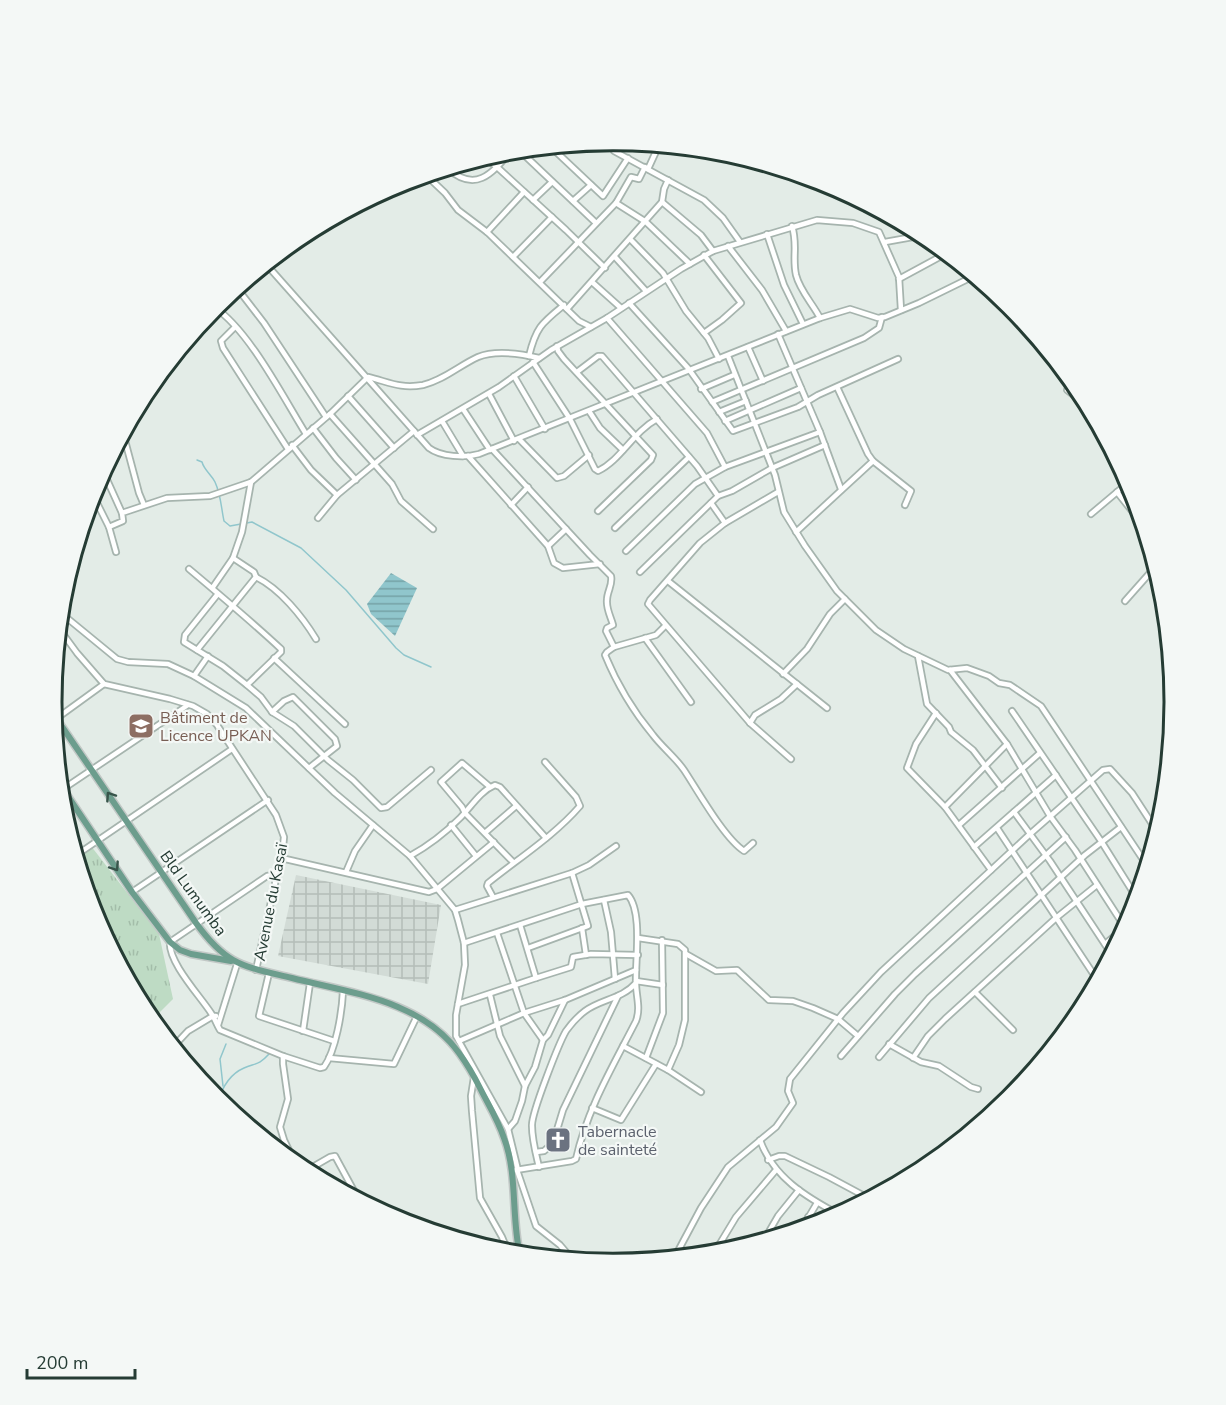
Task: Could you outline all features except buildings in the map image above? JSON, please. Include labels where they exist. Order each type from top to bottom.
[{"type":"main road","name":"Bld Lumumba","points":[[63,731],[196,923],[212,944],[235,963]]},
{"type":"main road","name":"Bld Lumumba","points":[[71,803],[132,892],[170,942],[180,950],[191,954],[235,963]]},
{"type":"main road","points":[[235,963],[382,1000],[417,1016],[452,1044],[483,1087],[504,1137],[515,1170],[519,1245]]},
{"type":"street","points":[[614,151],[698,196],[711,206],[740,242]]},
{"type":"street","points":[[540,282],[616,203],[631,177],[639,179],[655,153]]},
{"type":"street","points":[[558,154],[603,196],[628,158]]},
{"type":"street","points":[[528,158],[596,223]]},
{"type":"street","points":[[455,174],[468,181],[485,175],[500,163]]},
{"type":"street","points":[[493,165],[605,268]]},
{"type":"street","points":[[529,356],[540,325],[566,307],[631,240],[662,202],[668,180]]},
{"type":"street","points":[[432,182],[458,210],[487,232],[579,321],[592,327]]},
{"type":"street","points":[[533,200],[552,182]]},
{"type":"street","points":[[573,201],[591,185]]},
{"type":"street","points":[[487,232],[524,192]]},
{"type":"street","points":[[662,202],[701,235],[713,251]]},
{"type":"street","points":[[616,203],[646,222],[690,264]]},
{"type":"street","points":[[513,257],[552,217]]},
{"type":"street","points":[[318,518],[337,495],[374,463],[416,433],[489,394],[551,350],[557,349],[579,333],[608,318],[666,278],[713,251],[817,220],[846,221],[877,230],[885,242],[899,279],[901,310]]},
{"type":"street","points":[[792,226],[796,243],[797,278],[820,318]]},
{"type":"street","points":[[767,234],[784,285],[803,324]]},
{"type":"street","points":[[885,242],[909,238]]},
{"type":"street","points":[[631,240],[666,278],[719,359]]},
{"type":"street","points":[[728,246],[762,290],[786,331]]},
{"type":"street","points":[[704,255],[741,303],[704,333]]},
{"type":"street","points":[[615,257],[646,291]]},
{"type":"street","points":[[899,279],[938,258]]},
{"type":"street","points":[[271,270],[432,451],[466,456],[517,440],[820,318],[850,309],[882,317],[967,279]]},
{"type":"street","points":[[592,282],[621,308]]},
{"type":"street","points":[[242,295],[328,415],[392,484],[405,505],[433,529]]},
{"type":"street","points":[[629,303],[689,370],[734,431],[808,402],[897,359]]},
{"type":"street","points":[[222,314],[258,356],[306,434]]},
{"type":"street","points":[[712,402],[864,338],[879,328],[882,324],[882,317]]},
{"type":"street","points":[[608,318],[707,433],[725,467]]},
{"type":"street","points":[[579,321],[579,333]]},
{"type":"street","points":[[235,327],[222,338],[223,348],[290,447],[337,495]]},
{"type":"street","points":[[778,333],[808,402],[841,489]]},
{"type":"street","points":[[748,347],[763,381]]},
{"type":"street","points":[[557,349],[653,455],[652,459],[598,511]]},
{"type":"street","points":[[577,372],[601,355],[707,478],[718,496]]},
{"type":"street","points":[[368,377],[396,386],[423,385],[481,356],[539,358]]},
{"type":"street","points":[[728,356],[766,451],[784,512],[796,532],[845,599],[876,630],[903,649],[950,670],[1007,744],[1050,816],[1121,919]]},
{"type":"street","points":[[533,362],[570,419],[594,469],[598,471],[623,450],[635,435],[657,418]]},
{"type":"street","points":[[701,389],[734,375]]},
{"type":"street","points":[[514,376],[545,429]]},
{"type":"street","points":[[122,513],[175,496],[210,496],[251,482],[368,377]]},
{"type":"street","points":[[837,387],[868,454],[873,461],[911,491],[905,505]]},
{"type":"street","points":[[725,420],[801,388]]},
{"type":"street","points":[[489,394],[517,440],[557,478],[564,476],[589,455]]},
{"type":"street","points":[[348,396],[394,448]]},
{"type":"street","points":[[719,412],[746,401]]},
{"type":"street","points":[[463,409],[498,454],[612,579],[607,598],[613,625],[606,631],[614,647]]},
{"type":"street","points":[[590,411],[600,428],[623,450]]},
{"type":"street","points":[[442,421],[466,456],[548,546],[554,563],[561,568],[600,564]]},
{"type":"street","points":[[313,428],[356,480]]},
{"type":"street","points":[[626,552],[693,486],[725,467],[820,432]]},
{"type":"street","points":[[126,444],[138,493],[144,505]]},
{"type":"street","points":[[640,572],[718,496],[732,491],[772,468],[825,446]]},
{"type":"street","points":[[615,528],[689,457]]},
{"type":"street","points":[[796,532],[873,461]]},
{"type":"street","points":[[108,481],[122,513],[123,521],[109,526]]},
{"type":"street","points":[[213,587],[233,558],[242,532],[251,482]]},
{"type":"street","points":[[511,505],[528,488]]},
{"type":"street","points":[[1091,514],[1122,488]]},
{"type":"street","points":[[778,492],[725,523],[700,543],[648,603],[665,626],[750,723],[791,759]]},
{"type":"street","points":[[1117,492],[1128,506]]},
{"type":"street","points":[[711,503],[725,523]]},
{"type":"street","points":[[98,505],[109,526],[116,552]]},
{"type":"street","points":[[548,546],[566,529]]},
{"type":"street","points":[[233,558],[256,573],[256,577],[284,599],[304,621],[316,639]]},
{"type":"street","points":[[189,569],[213,587],[217,595],[281,649],[247,685]]},
{"type":"street","points":[[1125,601],[1149,574]]},
{"type":"street","points":[[197,650],[256,577]]},
{"type":"street","points":[[668,581],[828,708]]},
{"type":"street","points":[[217,595],[184,638],[185,643],[208,656],[247,685],[261,697],[272,712],[294,726],[324,757],[353,780],[383,809],[431,770]]},
{"type":"street","points":[[783,674],[807,649],[830,614],[845,599]]},
{"type":"street","points":[[68,620],[117,659],[128,662],[168,664],[194,676],[246,708],[334,793],[410,856],[454,910],[464,943],[465,965],[455,1029],[483,1087],[508,1129],[515,1170],[536,1226],[566,1252]]},
{"type":"street","points":[[665,626],[656,635],[614,647],[605,656],[637,715],[682,767],[734,842],[744,851],[753,843]]},
{"type":"street","points":[[62,715],[104,684],[65,638]]},
{"type":"street","points":[[645,638],[692,702]]},
{"type":"street","points":[[194,676],[208,656]]},
{"type":"street","points":[[918,656],[927,703],[951,732],[970,746],[1002,788]]},
{"type":"street","points":[[274,658],[345,724]]},
{"type":"street","points":[[950,670],[969,668],[999,683],[1010,685],[1035,700],[1052,719],[1062,739],[1142,858]]},
{"type":"street","name":"Avenue du Kasaï","points":[[104,684],[178,702],[207,714],[268,800],[284,837],[256,970]]},
{"type":"street","points":[[750,723],[755,715],[781,699],[797,684]]},
{"type":"street","points":[[272,712],[284,701],[293,697],[338,744],[309,768]]},
{"type":"street","points":[[177,712],[178,702]]},
{"type":"street","points":[[68,784],[92,770],[188,705]]},
{"type":"street","points":[[1012,711],[1101,841],[1131,891]]},
{"type":"street","points":[[936,713],[916,744],[907,765],[909,771],[945,807],[991,870]]},
{"type":"street","points":[[945,807],[1007,744]]},
{"type":"street","points":[[82,851],[232,749]]},
{"type":"street","points":[[959,825],[1040,753]]},
{"type":"street","points":[[493,897],[487,884],[564,823],[580,804],[545,762]]},
{"type":"street","points":[[490,787],[462,763],[441,782],[465,813],[513,862]]},
{"type":"street","points":[[679,1250],[700,1208],[728,1167],[776,1127],[791,1107],[793,1100],[788,1091],[790,1079],[838,1019],[888,966],[1011,851],[1106,769],[1113,772],[1132,793],[1151,822]]},
{"type":"street","points":[[974,847],[1056,775]]},
{"type":"street","points":[[410,856],[451,825],[490,787],[495,785],[500,787],[546,838]]},
{"type":"street","points":[[132,892],[268,800]]},
{"type":"street","points":[[486,832],[516,806]]},
{"type":"street","points":[[1014,813],[1046,855],[1107,947]]},
{"type":"street","points":[[346,872],[355,851],[373,825]]},
{"type":"street","points":[[451,825],[476,856]]},
{"type":"street","points":[[879,1057],[929,998],[1101,841],[1121,827]]},
{"type":"street","points":[[997,828],[1093,974]]},
{"type":"street","points":[[841,1056],[895,994],[1066,837]]},
{"type":"street","points":[[281,858],[429,892],[437,889],[494,842]]},
{"type":"street","points":[[454,910],[572,873],[589,866],[616,846]]},
{"type":"street","points":[[528,948],[589,924],[572,873]]},
{"type":"street","points":[[278,874],[267,876],[170,942],[175,961],[220,1030],[283,1056],[320,1068],[324,1068],[329,1058],[343,991]]},
{"type":"street","points":[[913,1058],[937,1026],[1056,918],[1096,885]]},
{"type":"street","points":[[464,943],[582,904],[630,896],[638,938],[636,970],[638,1015],[592,1108],[576,1159],[515,1170]]},
{"type":"street","points":[[604,900],[614,955],[615,979]]},
{"type":"street","points":[[520,925],[536,978]]},
{"type":"street","points":[[582,928],[586,955]]},
{"type":"street","points":[[497,933],[524,1013],[543,1040]]},
{"type":"street","points":[[638,938],[662,940],[683,946],[686,954],[686,1020],[679,1045],[668,1070]]},
{"type":"street","points":[[1105,944],[1111,939]]},
{"type":"street","points":[[646,1059],[663,1013],[662,940]]},
{"type":"street","points":[[686,954],[716,971],[736,970],[769,1000],[798,1002],[838,1019],[858,1036]]},
{"type":"street","points":[[458,1004],[571,967],[572,958],[586,955],[638,955]]},
{"type":"street","points":[[218,1025],[235,963]]},
{"type":"street","points":[[459,1041],[636,970]]},
{"type":"street","points":[[269,973],[259,1016],[334,1041]]},
{"type":"street","points":[[539,1167],[532,1121],[562,1038],[584,1012],[607,999],[618,996],[636,982],[663,986]]},
{"type":"street","points":[[303,1030],[310,983]]},
{"type":"street","points":[[975,992],[1013,1030]]},
{"type":"street","points":[[490,995],[496,1025],[525,1086]]},
{"type":"street","points":[[536,1152],[544,1151],[553,1143],[563,1110],[618,996]]},
{"type":"street","points":[[508,1129],[515,1121],[525,1086],[535,1066],[543,1040],[548,1035],[566,1000]]},
{"type":"street","points":[[178,1041],[188,1031],[213,1016],[221,1014]]},
{"type":"street","points":[[329,1058],[394,1064],[417,1016]]},
{"type":"street","points":[[889,1044],[924,1064],[939,1066],[971,1087],[978,1089]]},
{"type":"street","points":[[623,1046],[668,1070],[701,1092]]},
{"type":"street","points":[[283,1056],[282,1064],[288,1100],[280,1127],[285,1144]]},
{"type":"street","points":[[592,1108],[621,1120],[656,1064]]},
{"type":"street","points":[[474,1077],[471,1096],[480,1198],[504,1243]]},
{"type":"street","points":[[760,1140],[768,1160],[776,1170],[799,1190],[829,1210]]},
{"type":"street","points":[[315,1166],[335,1156],[353,1188]]},
{"type":"street","points":[[768,1160],[785,1156],[862,1195]]},
{"type":"street","points":[[720,1243],[736,1217],[776,1170]]},
{"type":"street","points":[[769,1231],[799,1190]]},
{"type":"street","points":[[808,1217],[817,1203]]},
{"type":"shaded area","points":[[296,875],[441,905],[428,984],[278,956]]},
{"type":"green space","points":[[91,846],[159,934],[173,999],[158,1014],[135,978],[103,914],[82,853]]},
{"type":"water","points":[[391,573],[417,588],[395,636],[371,614],[367,604]]},
{"type":"waterway","points":[[197,460],[202,462],[215,482],[224,521],[230,526],[252,522],[301,548],[346,590],[396,648],[404,655],[431,667]]},
{"type":"waterway","points":[[223,1086],[220,1059],[226,1044]]},
{"type":"waterway","points":[[222,1091],[235,1074],[260,1062],[269,1054]]},
{"type":"place","name":"Bâtiment de Licence UPKAN","points":[[141,726]]},
{"type":"place","name":"Tabernacle de sainteté","points":[[558,1140]]}]
